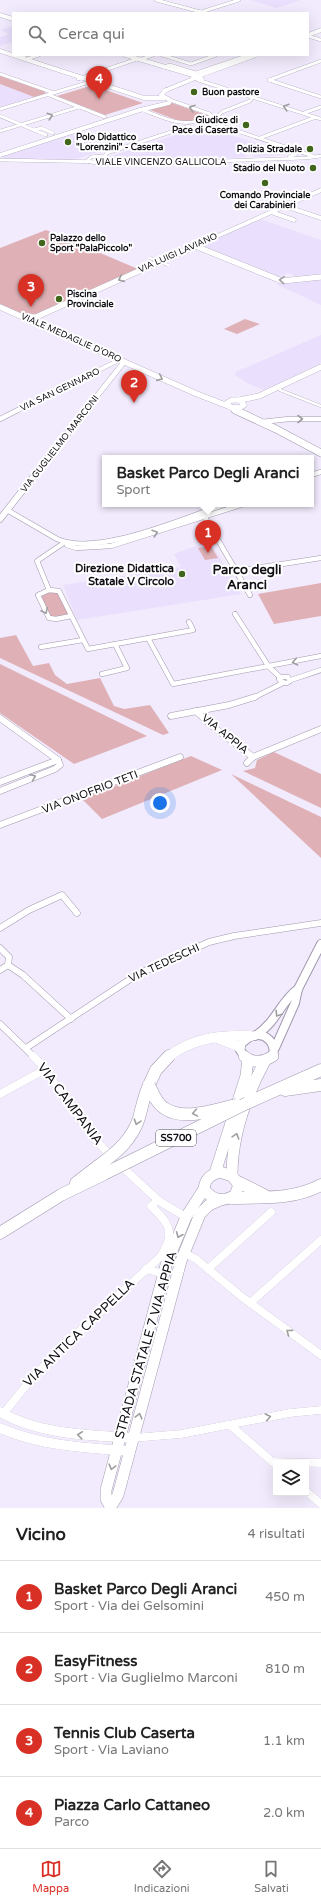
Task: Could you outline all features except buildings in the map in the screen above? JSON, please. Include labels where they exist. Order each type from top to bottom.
[{"type":"highway","points":[[212,1037],[253,1036]]},
{"type":"highway","points":[[212,1037],[224,1040],[240,1047]]},
{"type":"highway","name":"SS700","points":[[101,1170],[132,1136],[138,1123],[144,1097],[158,1066],[174,1052],[198,1040],[212,1037]]},
{"type":"highway","name":"SS700","points":[[0,1233],[101,1170],[321,1070]]},
{"type":"highway","name":"SS700","points":[[149,1085],[153,1096],[160,1106],[170,1112],[184,1115],[247,1103]]},
{"type":"highway","name":"SS700","points":[[272,1092],[321,1085]]},
{"type":"highway","points":[[235,1178],[254,1191],[273,1197]]},
{"type":"highway","points":[[227,1199],[288,1196],[315,1190],[321,1185]]},
{"type":"main road","points":[[196,246],[275,279],[282,280],[321,277]]},
{"type":"main road","name":"VIA LUIGI LAVIANO","points":[[36,320],[196,246]]},
{"type":"main road","name":"VIALE MEDAGLIE D'ORO","points":[[0,307],[23,317],[36,320],[121,361],[207,399],[237,407]]},
{"type":"main road","points":[[237,407],[321,367]]},
{"type":"main road","name":"VIALE MEDAGLIE D'ORO","points":[[207,399],[237,407]]},
{"type":"main road","points":[[237,407],[259,422],[321,453]]},
{"type":"main road","points":[[204,1189],[210,1197],[227,1199],[238,1192],[230,1161],[233,1146],[254,1078],[265,1061],[273,1056],[282,1028],[298,997],[298,989],[321,944]]},
{"type":"main road","points":[[265,1061],[256,1062],[248,1059],[243,1056],[240,1047],[243,1041],[264,1031],[276,1018],[290,994],[298,989]]},
{"type":"main road","points":[[253,1036],[268,1039],[275,1048]]},
{"type":"main road","name":"STRADA STATALE 7 VIA APPIA","points":[[110,1507],[105,1494],[164,1274],[186,1217],[204,1189],[206,1180],[214,1173],[246,1076],[248,1059]]},
{"type":"main road","points":[[214,1173],[220,1172],[235,1178]]},
{"type":"main road","name":"STRADA STATALE 7 VIA APPIA","points":[[110,1507],[118,1495],[184,1253],[200,1214],[209,1205],[227,1199]]},
{"type":"street","points":[[156,0],[175,6],[186,7],[198,12]]},
{"type":"street","points":[[204,12],[239,0]]},
{"type":"street","points":[[0,15],[12,19]]},
{"type":"street","points":[[309,35],[321,30]]},
{"type":"street","points":[[309,35],[321,40]]},
{"type":"street","points":[[0,51],[12,55]]},
{"type":"street","points":[[128,56],[304,112],[321,119]]},
{"type":"street","points":[[80,78],[149,56]]},
{"type":"street","points":[[165,56],[191,64],[213,56]]},
{"type":"street","points":[[170,65],[196,73],[246,56]]},
{"type":"street","points":[[0,155],[145,104],[147,100],[166,90],[253,56]]},
{"type":"street","points":[[25,58],[91,82],[162,105]]},
{"type":"street","points":[[163,67],[181,61]]},
{"type":"street","points":[[321,61],[269,80],[321,97]]},
{"type":"street","points":[[0,74],[55,93]]},
{"type":"street","points":[[0,110],[91,82]]},
{"type":"street","points":[[164,98],[161,95],[166,90]]},
{"type":"street","points":[[48,95],[105,117]]},
{"type":"street","points":[[248,102],[252,100],[250,96]]},
{"type":"street","points":[[88,158],[87,161],[93,162],[104,158],[108,153],[171,132],[211,116],[203,111],[164,98],[147,100]]},
{"type":"street","points":[[0,116],[46,135],[60,136],[142,110],[170,103],[170,100]]},
{"type":"street","points":[[203,111],[213,113],[222,112],[248,102],[259,100],[270,102]]},
{"type":"street","points":[[0,131],[79,107]]},
{"type":"street","points":[[304,112],[321,107]]},
{"type":"street","points":[[134,108],[179,124],[200,121],[213,122],[312,156],[320,156]]},
{"type":"street","points":[[213,122],[214,119],[222,112]]},
{"type":"street","points":[[260,138],[316,117]]},
{"type":"street","points":[[171,132],[203,123],[226,127]]},
{"type":"street","points":[[34,130],[41,128],[53,136]]},
{"type":"street","points":[[0,150],[46,135]]},
{"type":"street","name":"VIALE VINCENZO GALLICOLA","points":[[0,159],[36,160],[88,158],[95,156],[104,158],[206,161],[290,157],[296,155],[295,152],[287,147]]},
{"type":"street","name":"VIALE VINCENZO GALLICOLA","points":[[0,159],[205,163],[320,156]]},
{"type":"street","name":"VIA LUIGI LAVIANO","points":[[196,246],[321,190]]},
{"type":"street","points":[[285,206],[321,218]]},
{"type":"street","points":[[271,212],[294,220]]},
{"type":"street","points":[[150,258],[168,265]]},
{"type":"street","name":"VIA SAN GENNARO","points":[[0,419],[113,363],[121,361]]},
{"type":"street","name":"VIA GUGLIELMO MARCONI","points":[[0,520],[119,368],[121,361]]},
{"type":"street","points":[[113,363],[119,368],[134,367]]},
{"type":"street","points":[[280,390],[321,406]]},
{"type":"street","points":[[259,422],[321,419]]},
{"type":"street","points":[[274,429],[280,423],[279,420]]},
{"type":"street","points":[[49,590],[37,561],[64,543],[85,544],[130,536],[217,507]]},
{"type":"street","points":[[7,510],[64,543],[76,548],[96,548],[134,540],[235,507]]},
{"type":"street","points":[[202,512],[250,595]]},
{"type":"street","points":[[166,523],[170,528]]},
{"type":"street","points":[[130,536],[134,540]]},
{"type":"street","points":[[237,571],[321,558]]},
{"type":"street","points":[[71,616],[56,619],[48,617],[38,595],[49,590],[59,591],[88,649],[193,630],[189,622]]},
{"type":"street","points":[[235,614],[269,667],[282,680],[288,683],[291,680],[321,670]]},
{"type":"street","points":[[148,638],[173,684],[321,656]]},
{"type":"street","points":[[41,648],[83,640]]},
{"type":"street","points":[[102,674],[127,668],[115,644]]},
{"type":"street","points":[[172,716],[251,698],[269,691],[282,680]]},
{"type":"street","name":"VIA APPIA","points":[[196,711],[212,726],[253,757],[321,730]]},
{"type":"street","points":[[0,718],[58,760],[60,765],[55,769],[0,791]]},
{"type":"street","name":"VIA ONOFRIO TETI","points":[[0,825],[180,757]]},
{"type":"street","points":[[247,763],[253,757]]},
{"type":"street","points":[[0,782],[58,760]]},
{"type":"street","points":[[0,928],[29,910],[62,895],[77,913]]},
{"type":"street","name":"VIA TEDESCHI","points":[[26,1048],[138,974],[209,942],[248,933],[321,923]]},
{"type":"street","points":[[0,948],[9,955],[10,959],[8,965],[0,970]]},
{"type":"street","points":[[8,965],[23,975],[71,1019]]},
{"type":"street","name":"VIA CAMPANIA","points":[[0,1024],[26,1048],[94,1138],[157,1201],[171,1211],[186,1217]]},
{"type":"street","points":[[0,1094],[44,1070]]},
{"type":"street","points":[[146,1269],[164,1252],[170,1230],[169,1224],[151,1206],[157,1201]]},
{"type":"street","points":[[208,1269],[272,1212]]},
{"type":"street","points":[[250,1303],[321,1240]]},
{"type":"street","points":[[184,1253],[208,1269],[250,1303],[321,1355]]},
{"type":"street","points":[[146,1269],[164,1274]]},
{"type":"street","name":"VIA ANTICA CAPPELLA","points":[[2,1413],[46,1364],[146,1269]]},
{"type":"street","points":[[2,1413],[19,1421],[57,1432],[133,1438],[181,1434],[290,1413],[321,1410]]},
{"type":"street","points":[[230,1425],[273,1462]]},
{"type":"street","points":[[0,1428],[33,1440],[56,1445],[130,1451]]},
{"type":"street","points":[[309,1463],[321,1463]]},
{"type":"street","points":[[309,1494],[321,1504]]},
{"type":"shaded area","points":[[250,0],[301,0],[277,8]]},
{"type":"shaded area","points":[[12,26],[12,42],[0,46],[0,37],[9,34],[0,30]]},
{"type":"shaded area","points":[[0,76],[46,92],[44,93],[46,94],[34,97],[0,84]]},
{"type":"shaded area","points":[[0,84],[34,97],[0,108]]},
{"type":"shaded area","points":[[94,86],[143,103],[105,115],[57,96]]},
{"type":"shaded area","points":[[172,103],[209,116],[185,123],[150,110]]},
{"type":"shaded area","points":[[206,125],[228,131],[227,134],[272,148],[285,150],[290,154],[254,157],[252,154],[245,154],[246,157],[191,159],[116,159],[109,157]]},
{"type":"shaded area","name":"Polo Didattico \"Lorenzini\" - Caserta","points":[[70,134],[107,149],[72,160],[3,159],[3,156]]},
{"type":"shaded area","points":[[260,219],[321,240],[321,276],[298,277],[288,273],[277,278],[201,245]]},
{"type":"shaded area","points":[[46,230],[138,269],[31,316],[25,316],[0,306],[0,248]]},
{"type":"shaded area","points":[[321,279],[321,305],[276,284],[287,282]]},
{"type":"shaded area","points":[[245,319],[260,324],[237,334],[224,329]]},
{"type":"shaded area","points":[[321,335],[321,363],[264,390],[249,384],[235,375],[236,372]]},
{"type":"shaded area","name":"Direzione Didattica Statale V Circolo","points":[[210,541],[241,594],[77,620],[63,585],[181,567],[174,554]]},
{"type":"shaded area","points":[[211,546],[218,558],[205,560],[198,548]]},
{"type":"shaded area","points":[[321,583],[321,616],[274,624],[258,594]]},
{"type":"shaded area","points":[[59,591],[72,617],[49,618],[39,594]]},
{"type":"shaded area","points":[[16,635],[33,666],[49,663],[55,675],[67,684],[100,678],[114,706],[124,709],[150,705],[169,733],[163,735],[0,658],[0,638]]},
{"type":"shaded area","points":[[0,664],[147,736],[74,764],[0,713]]},
{"type":"shaded area","points":[[274,752],[321,774],[321,808],[243,771],[255,768],[257,760]]},
{"type":"shaded area","points":[[191,756],[222,770],[102,819],[82,799]]},
{"type":"shaded area","points":[[231,774],[321,817],[321,858]]},
{"type":"place","name":"Buon pastore","points":[[194,92]]},
{"type":"place","name":"Piazza Carlo Cattaneo","points":[[99,99]]},
{"type":"place","name":"Giudice di Pace di Caserta","points":[[246,125]]},
{"type":"place","name":"Polo Didattico \"Lorenzini\" - Caserta","points":[[68,142]]},
{"type":"place","name":"Polizia Stradale","points":[[310,149]]},
{"type":"place","name":"Stadio del Nuoto","points":[[313,168]]},
{"type":"place","name":"Comando Provinciale dei Carabinieri","points":[[265,183]]},
{"type":"place","name":"Palazzo dello Sport \"PalaPiccolo\"","points":[[42,243]]},
{"type":"place","name":"Piscina Provinciale","points":[[59,299]]},
{"type":"place","name":"Tennis Club Caserta","points":[[31,307]]},
{"type":"place","name":"EasyFitness","points":[[134,403]]},
{"type":"place","name":"Basket Parco Degli Aranci","points":[[208,553]]},
{"type":"place","name":"Direzione Didattica Statale V Circolo","points":[[182,574]]},
{"type":"district","name":"Parco degli Aranci","points":[[247,578]]}]
